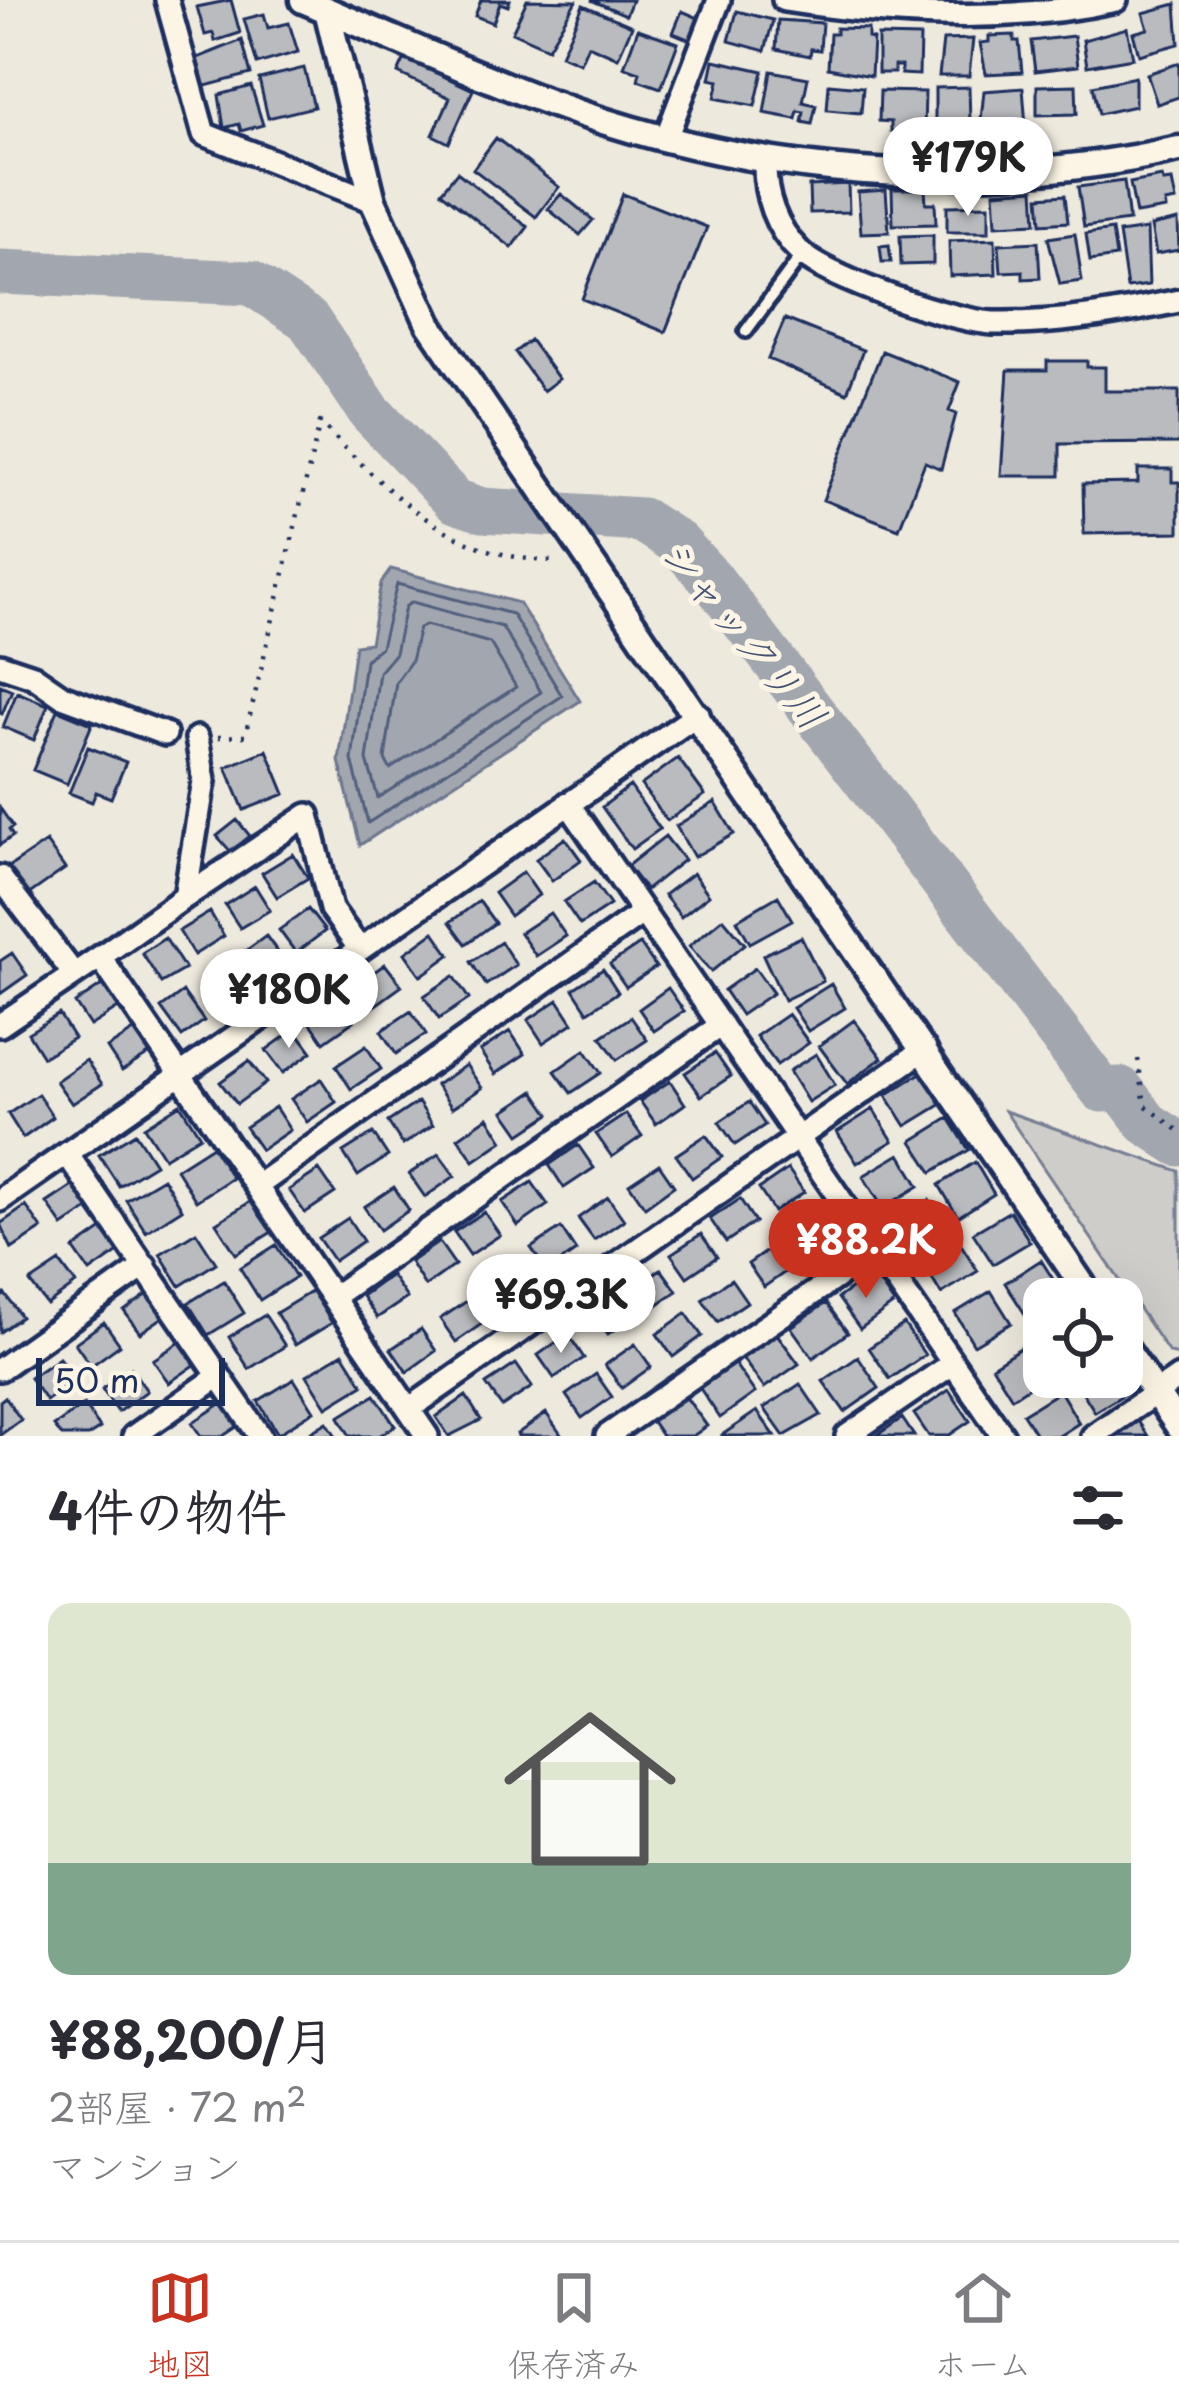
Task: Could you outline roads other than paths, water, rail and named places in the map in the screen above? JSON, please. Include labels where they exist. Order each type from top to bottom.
[{"type":"street","points":[[167,0],[204,134],[374,201]]},
{"type":"street","points":[[303,0],[547,102],[666,138],[765,161],[957,176],[1029,172],[1179,149]]},
{"type":"street","points":[[666,138],[719,0]]},
{"type":"street","points":[[784,0],[928,15],[1116,0]]},
{"type":"street","points":[[327,10],[374,201],[429,323],[583,556],[698,714],[1078,1278]]},
{"type":"street","points":[[765,161],[767,200],[802,255],[901,300],[970,321],[1101,316],[1179,302]]},
{"type":"street","points":[[0,665],[33,676],[62,696],[165,734]]},
{"type":"street","points":[[0,1200],[698,714]]},
{"type":"street","points":[[185,897],[204,781],[197,738]]},
{"type":"street","points":[[568,803],[1003,1436]]},
{"type":"street","points":[[0,1025],[308,814],[331,909],[359,948]]},
{"type":"street","points":[[0,877],[73,973]]},
{"type":"street","points":[[257,1186],[642,913]]},
{"type":"street","points":[[100,957],[427,1436]]},
{"type":"street","points":[[334,1296],[721,1025]]},
{"type":"street","points":[[409,1408],[926,1049]]},
{"type":"street","points":[[67,1154],[260,1436]]},
{"type":"street","points":[[607,1436],[877,1249]]},
{"type":"street","points":[[0,1369],[145,1266]]},
{"type":"street","points":[[847,1436],[952,1364]]},
{"type":"street","points":[[134,1436],[219,1376]]},
{"type":"street","points":[[1143,1376],[1179,1427]]},
{"type":"street","points":[[1094,1436],[1179,1376]]},
{"type":"lane","points":[[746,331],[802,255]]},
{"type":"water","points":[[391,569],[519,603],[580,701],[360,845],[339,761],[355,645],[370,643],[381,583]]},
{"type":"waterway","name":"シャックリ川","points":[[0,272],[251,283],[308,320],[370,412],[455,501],[482,510],[642,520],[678,543],[712,580],[1102,1090],[1121,1089],[1147,1123],[1179,1144]]}]
